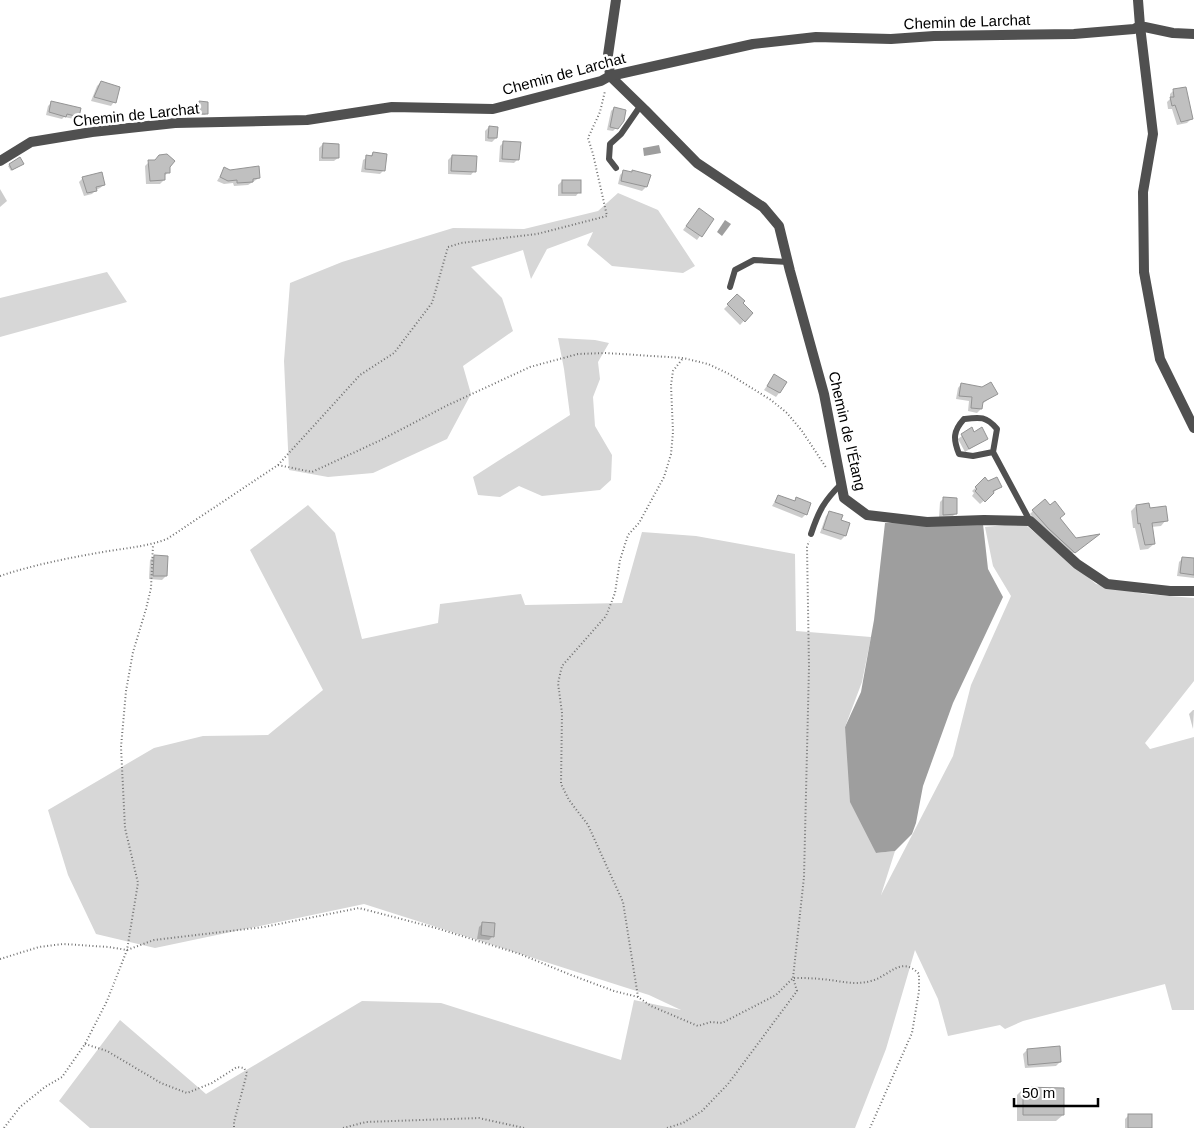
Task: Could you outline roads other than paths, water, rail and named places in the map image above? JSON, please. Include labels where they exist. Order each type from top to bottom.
[{"type":"street","points":[[610,76],[608,55],[616,0]]},
{"type":"street","points":[[1138,0],[1153,134],[1143,192],[1144,272],[1160,359],[1194,428]]},
{"type":"street","points":[[1140,26],[1173,33],[1194,34]]},
{"type":"street","name":"Chemin de Larchat","points":[[0,161],[31,142],[92,132],[175,122],[307,120],[392,107],[493,109],[601,81],[610,76],[753,44],[816,37],[891,39],[934,36],[1074,34],[1134,29],[1140,26]]},
{"type":"street","name":"Chemin de l'Étang","points":[[610,76],[697,163],[763,207],[779,226],[824,394],[844,498],[867,516],[927,522],[1030,521]]},
{"type":"street","points":[[1030,521],[1077,564],[1107,584],[1170,591],[1194,591]]},
{"type":"lane","points":[[616,168],[609,159],[610,144],[621,134],[640,105]]},
{"type":"lane","points":[[730,286],[735,270],[754,260],[788,262]]},
{"type":"lane","points":[[993,452],[973,456],[959,454],[955,443],[956,427],[964,419],[981,417],[991,422],[997,429],[993,452],[1030,521]]},
{"type":"lane","points":[[811,534],[818,514],[827,498],[842,483]]}]
